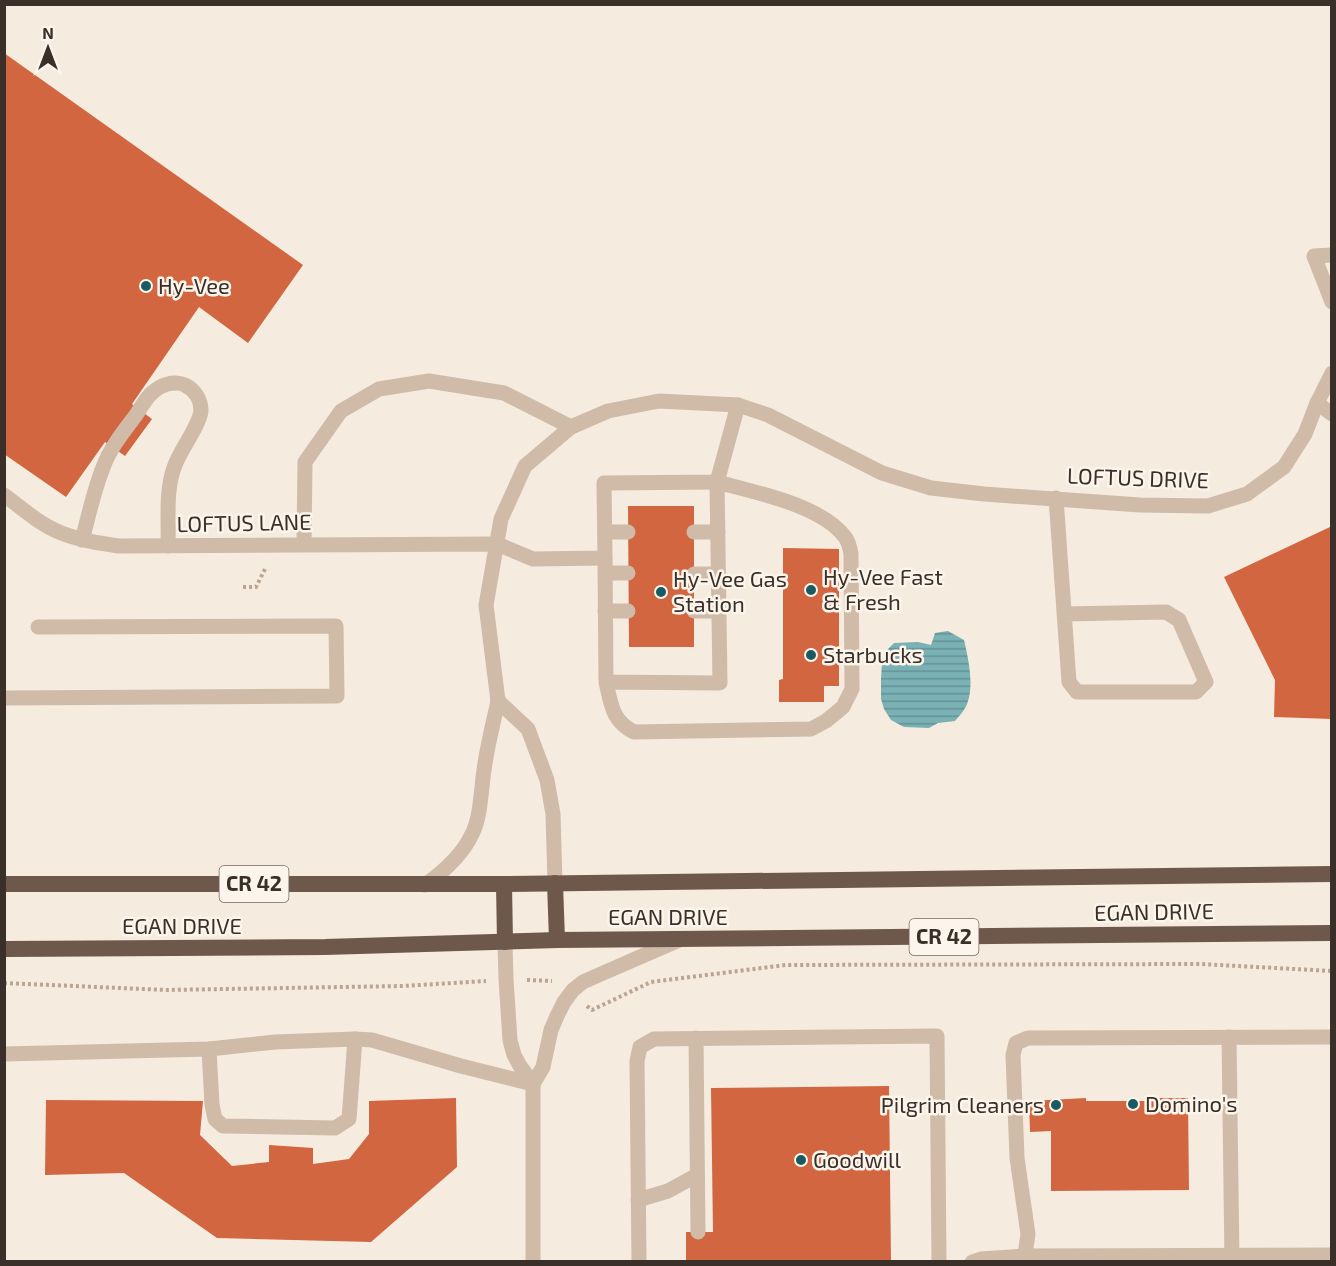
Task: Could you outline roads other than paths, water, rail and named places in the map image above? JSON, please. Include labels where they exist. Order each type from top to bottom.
[{"type":"highway","name":"EGAN DRIVE","points":[[4,884],[425,885],[1332,874]]},
{"type":"highway","points":[[555,883],[557,940]]},
{"type":"highway","points":[[504,884],[505,942]]},
{"type":"highway","name":"EGAN DRIVE","points":[[4,950],[325,947],[557,940],[1332,933]]},
{"type":"street","points":[[1332,255],[1314,256],[1332,302]]},
{"type":"street","name":"LOFTUS DRIVE","points":[[425,885],[444,871],[459,853],[473,833],[479,809],[484,769],[498,701],[486,604],[501,519],[525,466],[571,427],[608,411],[659,402],[738,405],[768,415],[882,473],[931,488],[1140,505],[1208,506],[1247,494],[1284,467],[1305,434],[1332,373]]},
{"type":"street","points":[[304,544],[305,462],[341,411],[379,389],[429,381],[504,393],[571,427]]},
{"type":"street","points":[[82,540],[109,453],[151,393],[162,385],[180,383],[195,393],[201,411],[175,465],[169,487],[168,546]]},
{"type":"street","points":[[1317,403],[1332,414]]},
{"type":"street","points":[[606,682],[720,683],[717,482],[738,405]]},
{"type":"street","points":[[717,482],[796,504],[831,524],[845,536],[849,544],[852,689],[843,707],[826,721],[811,729],[634,732],[623,726],[613,712],[606,682],[604,483],[717,482]]},
{"type":"street","name":"LOFTUS LANE","points":[[4,495],[43,524],[58,532],[82,540],[119,546],[497,544]]},
{"type":"street","points":[[1056,498],[1064,614],[1069,682],[1077,692],[1196,692],[1206,682],[1179,620],[1166,612],[1064,614]]},
{"type":"street","points":[[605,531],[628,532]]},
{"type":"street","points":[[693,532],[718,532]]},
{"type":"street","points":[[497,544],[533,559],[605,565],[628,573]]},
{"type":"street","points":[[693,574],[719,574]]},
{"type":"street","points":[[605,611],[628,611]]},
{"type":"street","points":[[694,611],[719,611]]},
{"type":"street","points":[[4,698],[338,696],[336,626],[38,627]]},
{"type":"street","points":[[498,701],[528,729],[547,780],[553,814],[555,883]]},
{"type":"street","points":[[533,1262],[533,1084],[543,1067],[551,1030],[557,1016],[564,1002],[583,982],[679,940]]},
{"type":"street","points":[[505,942],[510,1040],[520,1066],[533,1084]]},
{"type":"street","points":[[639,1262],[637,1062],[640,1047],[654,1039],[937,1036],[939,1262]]},
{"type":"street","points":[[1229,1037],[1232,1258]]},
{"type":"street","points":[[1024,1259],[1028,1234],[1017,1158],[1013,1055],[1016,1043],[1028,1038],[1332,1037]]},
{"type":"street","points":[[696,1038],[698,1232]]},
{"type":"street","points":[[4,1054],[209,1049],[275,1042],[355,1039],[372,1040],[533,1084]]},
{"type":"street","points":[[209,1049],[212,1105],[215,1119],[222,1126],[335,1128],[349,1119],[355,1039]]},
{"type":"street","points":[[638,1200],[668,1191],[697,1175]]},
{"type":"street","points":[[972,1262],[981,1259],[1232,1258],[1332,1254]]},
{"type":"water","points":[[948,631],[964,640],[967,654],[970,694],[964,709],[955,721],[938,723],[929,728],[904,727],[891,720],[881,699],[882,661],[887,650],[894,643],[918,642],[931,645],[935,633]]},
{"type":"place","name":"Hy-Vee","points":[[146,286]]},
{"type":"place","name":"Hy-Vee Fast & Fresh","points":[[811,590]]},
{"type":"place","name":"Hy-Vee Gas Station","points":[[661,592]]},
{"type":"place","name":"Starbucks","points":[[811,655]]},
{"type":"place","name":"Domino's","points":[[1133,1104]]},
{"type":"place","name":"Pilgrim Cleaners","points":[[1056,1105]]},
{"type":"place","name":"Goodwill","points":[[801,1160]]}]
